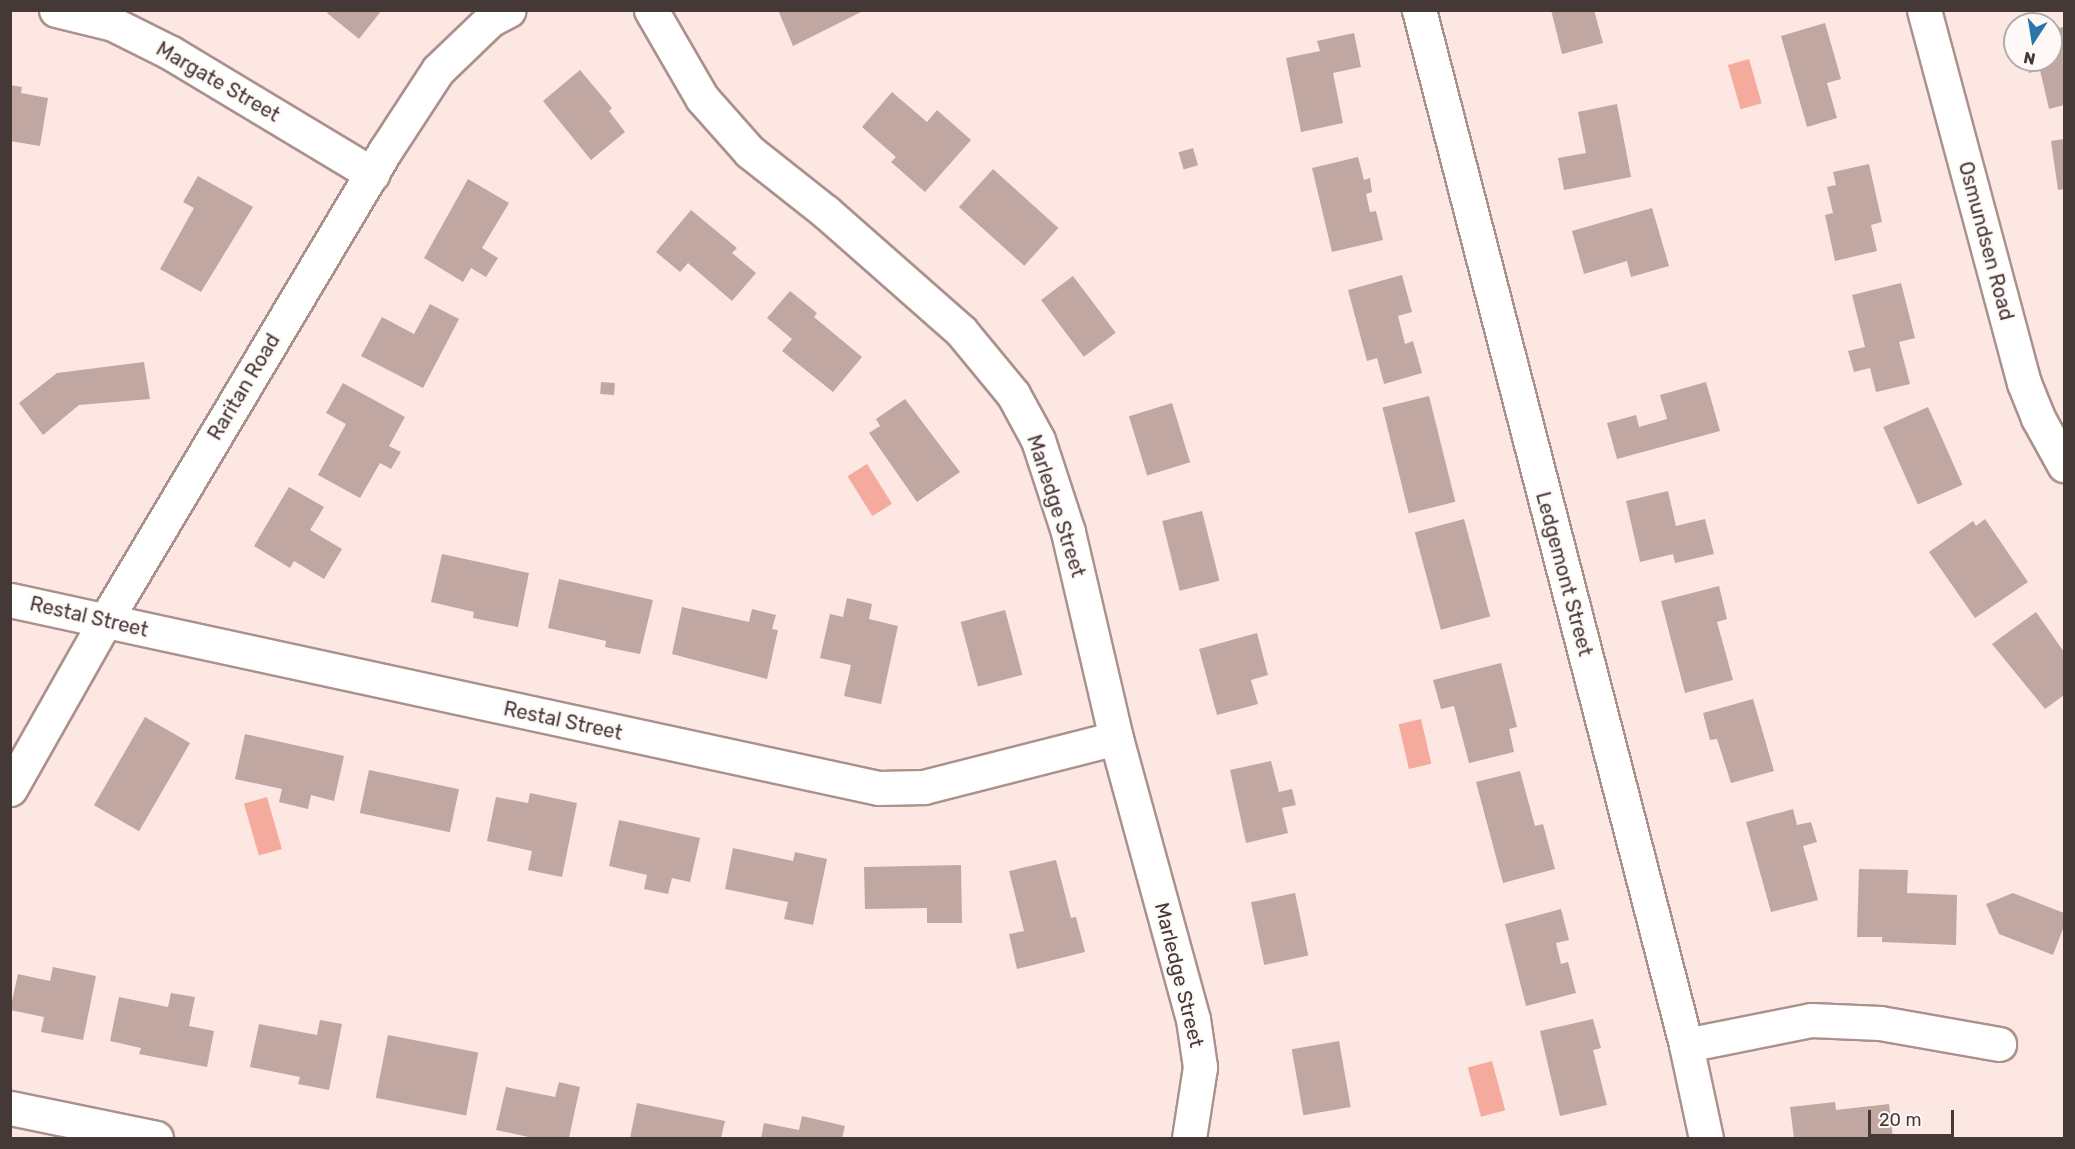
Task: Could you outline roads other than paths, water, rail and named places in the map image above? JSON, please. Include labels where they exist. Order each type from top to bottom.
[{"type":"street","name":"Margate Street","points":[[56,10],[113,24],[171,53],[372,174]]},
{"type":"street","name":"Raritan Road","points":[[10,789],[105,621],[372,174],[438,70],[490,20],[509,10]]},
{"type":"street","name":"Marledge Street","points":[[651,10],[702,98],[750,152],[925,297],[961,331],[1013,394],[1038,440],[1068,532],[1116,738],[1193,1019],[1200,1067],[1189,1138]]},
{"type":"street","name":"Ledgemont Street","points":[[1419,10],[1686,1045],[1706,1138]]},
{"type":"street","name":"Osmundsen Road","points":[[1924,10],[2024,383],[2038,418],[2064,465]]},
{"type":"street","name":"Restal Street","points":[[10,600],[878,788],[924,788],[1116,738]]},
{"type":"street","points":[[1686,1045],[1811,1020],[1880,1023],[1999,1044]]},
{"type":"street","points":[[10,1108],[156,1138]]}]
